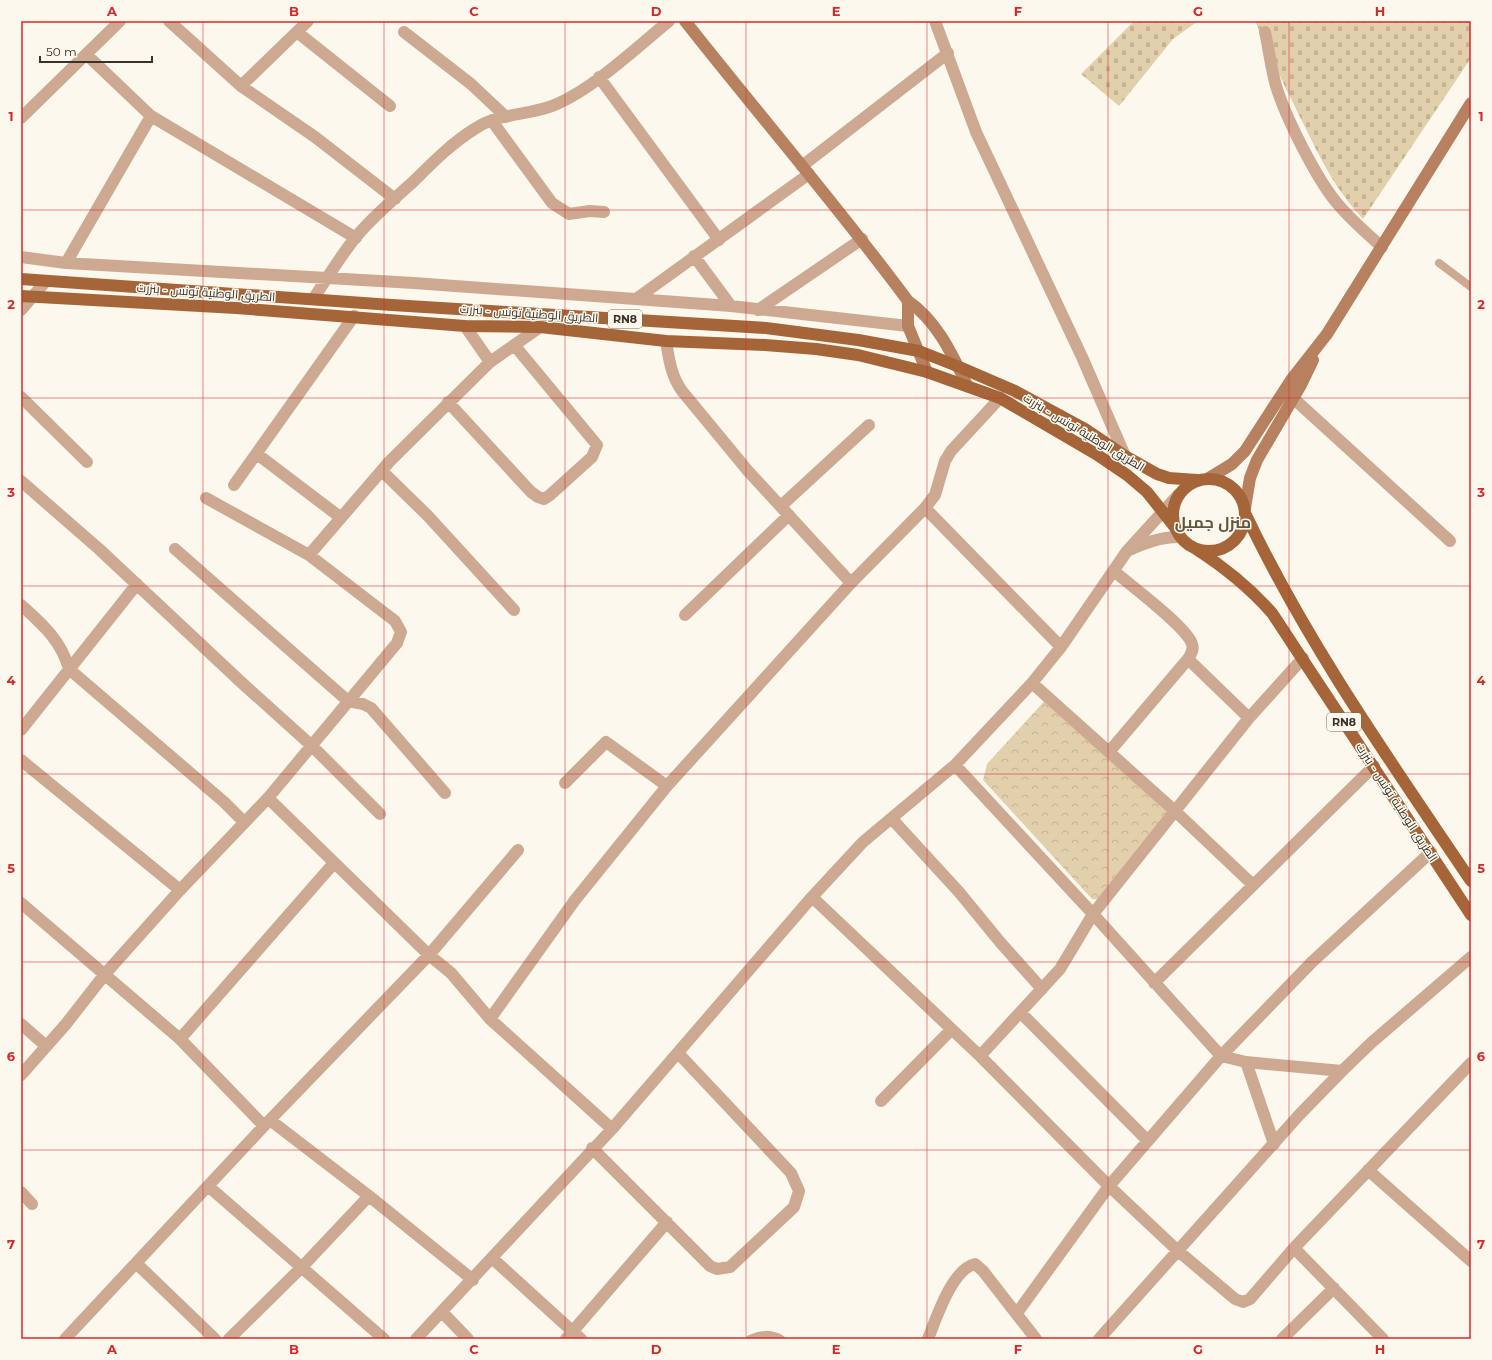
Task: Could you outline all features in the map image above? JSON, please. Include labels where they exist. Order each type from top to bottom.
[{"type":"main road","name":"الطريق الوطنية تونس - بنزرت","points":[[21,279],[766,328],[823,334],[919,351],[1015,391],[1085,430],[1125,456],[1157,474],[1169,478],[1203,479]]},
{"type":"main road","name":"الطريق الوطنية تونس - بنزرت","points":[[27,296],[354,316],[465,326],[540,327],[666,340],[765,344],[858,355],[927,372],[1000,398],[1096,454],[1121,471],[1147,492],[1174,526]]},
{"type":"main road","points":[[415,322],[418,306]]},
{"type":"main road","points":[[1178,495],[1187,486],[1203,479]]},
{"type":"main road","name":"RN8","points":[[1203,479],[1221,480],[1232,487],[1241,496],[1245,512]]},
{"type":"main road","name":"RN8","points":[[1178,495],[1172,515],[1174,526],[1179,537],[1196,549]]},
{"type":"main road","name":"الطريق الوطنية تونس - بنزرت","points":[[1245,512],[1269,564],[1315,643],[1361,718],[1471,881]]},
{"type":"main road","points":[[1196,549],[1207,552],[1230,546],[1244,527],[1245,512]]},
{"type":"main road","name":"الطريق الوطنية تونس - بنزرت","points":[[1196,549],[1210,558],[1257,595],[1272,613],[1431,852],[1471,915]]},
{"type":"street","points":[[21,118],[120,21]]},
{"type":"street","points":[[169,21],[241,86],[315,137],[395,199]]},
{"type":"street","points":[[241,86],[308,21]]},
{"type":"street","points":[[314,298],[327,277],[356,238],[428,167],[464,136],[477,127],[492,121],[506,116],[529,113],[556,105],[577,94],[669,21]]},
{"type":"street","points":[[685,21],[756,112],[806,170],[862,239],[908,301],[923,313],[939,334],[958,366],[967,385]]},
{"type":"street","points":[[935,21],[976,132],[1082,357],[1125,456]]},
{"type":"street","points":[[297,32],[390,106]]},
{"type":"street","points":[[404,32],[471,84],[506,116]]},
{"type":"street","points":[[1265,32],[1276,86],[1304,149],[1336,202],[1382,247]]},
{"type":"street","points":[[636,299],[694,256],[719,240],[948,53]]},
{"type":"street","points":[[87,55],[152,116],[356,238]]},
{"type":"street","points":[[599,77],[719,240]]},
{"type":"street","points":[[1245,512],[1250,478],[1256,460],[1293,398],[1327,334],[1471,103]]},
{"type":"street","points":[[66,263],[152,116]]},
{"type":"street","points":[[492,121],[556,206],[569,214],[590,211],[604,212]]},
{"type":"street","points":[[758,310],[862,239]]},
{"type":"street","points":[[694,256],[731,306]]},
{"type":"street","points":[[21,257],[66,263],[327,277],[731,306],[908,326]]},
{"type":"street","points":[[21,310],[27,296],[46,281]]},
{"type":"street","points":[[908,301],[908,326],[927,372]]},
{"type":"street","points":[[234,485],[258,454],[354,316]]},
{"type":"street","points":[[465,326],[490,362]]},
{"type":"street","points":[[309,555],[340,517],[448,402],[490,362],[540,327]]},
{"type":"street","points":[[1203,479],[1232,464],[1245,452],[1291,380],[1327,334]]},
{"type":"street","points":[[666,340],[675,382],[748,471],[851,583]]},
{"type":"street","points":[[448,402],[531,492],[538,498],[544,499],[550,495],[592,457],[597,445],[514,346]]},
{"type":"street","points":[[21,397],[87,462]]},
{"type":"street","points":[[490,1019],[575,900],[666,786],[851,583],[925,508],[935,495],[945,462],[951,451],[1000,398]]},
{"type":"street","points":[[1293,398],[1450,541]]},
{"type":"street","points":[[781,506],[869,425]]},
{"type":"street","points":[[258,454],[340,517]]},
{"type":"street","points":[[382,471],[428,516],[514,610]]},
{"type":"street","points":[[21,481],[137,584],[242,683],[312,746],[380,814]]},
{"type":"street","points":[[416,1339],[443,1313],[592,1148],[612,1129],[812,897],[863,842],[955,765],[1032,683],[1061,647],[1127,551],[1178,495]]},
{"type":"street","points":[[21,1075],[78,1010],[105,974],[180,890],[268,798],[397,643],[401,632],[395,621],[309,555],[206,498]]},
{"type":"street","points":[[925,508],[1061,647]]},
{"type":"street","points":[[685,615],[790,515]]},
{"type":"street","points":[[1127,551],[1150,540],[1165,537],[1179,537]]},
{"type":"street","points":[[175,549],[348,701],[363,704],[379,716],[445,793]]},
{"type":"street","points":[[1109,752],[1188,659],[1192,652],[1192,645],[1187,635],[1114,571]]},
{"type":"street","points":[[21,730],[137,584]]},
{"type":"street","points":[[21,605],[52,634],[66,658],[69,669],[224,802],[244,822]]},
{"type":"street","points":[[980,1056],[1060,969],[1093,914],[1176,812],[1249,718],[1303,658]]},
{"type":"street","points":[[1188,659],[1249,718]]},
{"type":"street","points":[[1032,683],[1176,812],[1253,885]]},
{"type":"street","points":[[565,783],[606,742],[666,786]]},
{"type":"street","points":[[21,760],[180,890]]},
{"type":"street","points":[[955,765],[1093,914],[1221,1056],[1246,1062],[1342,1071]]},
{"type":"street","points":[[1154,983],[1374,766]]},
{"type":"street","points":[[268,798],[429,955],[451,973],[490,1019],[612,1129]]},
{"type":"street","points":[[892,819],[960,892],[1000,942],[1042,989]]},
{"type":"street","points":[[65,1339],[267,1123],[429,955],[518,850]]},
{"type":"street","points":[[1017,1313],[1109,1186],[1221,1056],[1312,962],[1431,852]]},
{"type":"street","points":[[180,1039],[334,863]]},
{"type":"street","points":[[812,897],[980,1056],[1109,1186],[1177,1250],[1235,1299],[1243,1302],[1250,1299],[1294,1248],[1471,1063]]},
{"type":"street","points":[[21,903],[180,1039],[267,1123],[369,1196],[473,1280]]},
{"type":"street","points":[[1099,1339],[1177,1250],[1342,1071],[1371,1043],[1471,957]]},
{"type":"street","points":[[1021,1013],[1148,1141]]},
{"type":"street","points":[[21,1024],[46,1046]]},
{"type":"street","points":[[881,1101],[951,1030]]},
{"type":"street","points":[[592,1148],[710,1266],[717,1269],[730,1267],[794,1207],[799,1191],[791,1173],[678,1053]]},
{"type":"street","points":[[1246,1062],[1274,1144]]},
{"type":"street","points":[[1368,1170],[1471,1261]]},
{"type":"street","points":[[208,1186],[384,1339]]},
{"type":"street","points":[[21,1192],[32,1204]]},
{"type":"street","points":[[229,1339],[302,1267],[369,1196]]},
{"type":"street","points":[[493,1259],[574,1336],[667,1222]]},
{"type":"street","points":[[1294,1248],[1383,1339]]},
{"type":"street","points":[[136,1263],[215,1339]]},
{"type":"street","points":[[928,1339],[949,1291],[959,1275],[970,1265],[975,1264],[1017,1313],[1036,1339]]},
{"type":"street","points":[[1282,1339],[1334,1288]]},
{"type":"street","points":[[443,1313],[468,1339]]},
{"type":"lane","points":[[1439,263],[1471,287]]},
{"type":"lane","points":[[750,1339],[761,1334],[775,1336],[781,1339]]},
{"type":"green space","points":[[1134,21],[1198,21],[1173,39],[1119,106],[1081,74]]},
{"type":"green space","points":[[1255,21],[1471,21],[1471,58],[1363,219],[1337,186],[1324,164],[1285,88]]},
{"type":"green space","points":[[1048,697],[1169,814],[1100,900],[1092,899],[983,780],[987,764]]},
{"type":"district","name":"منزل جميل","points":[[1213,522]]}]
